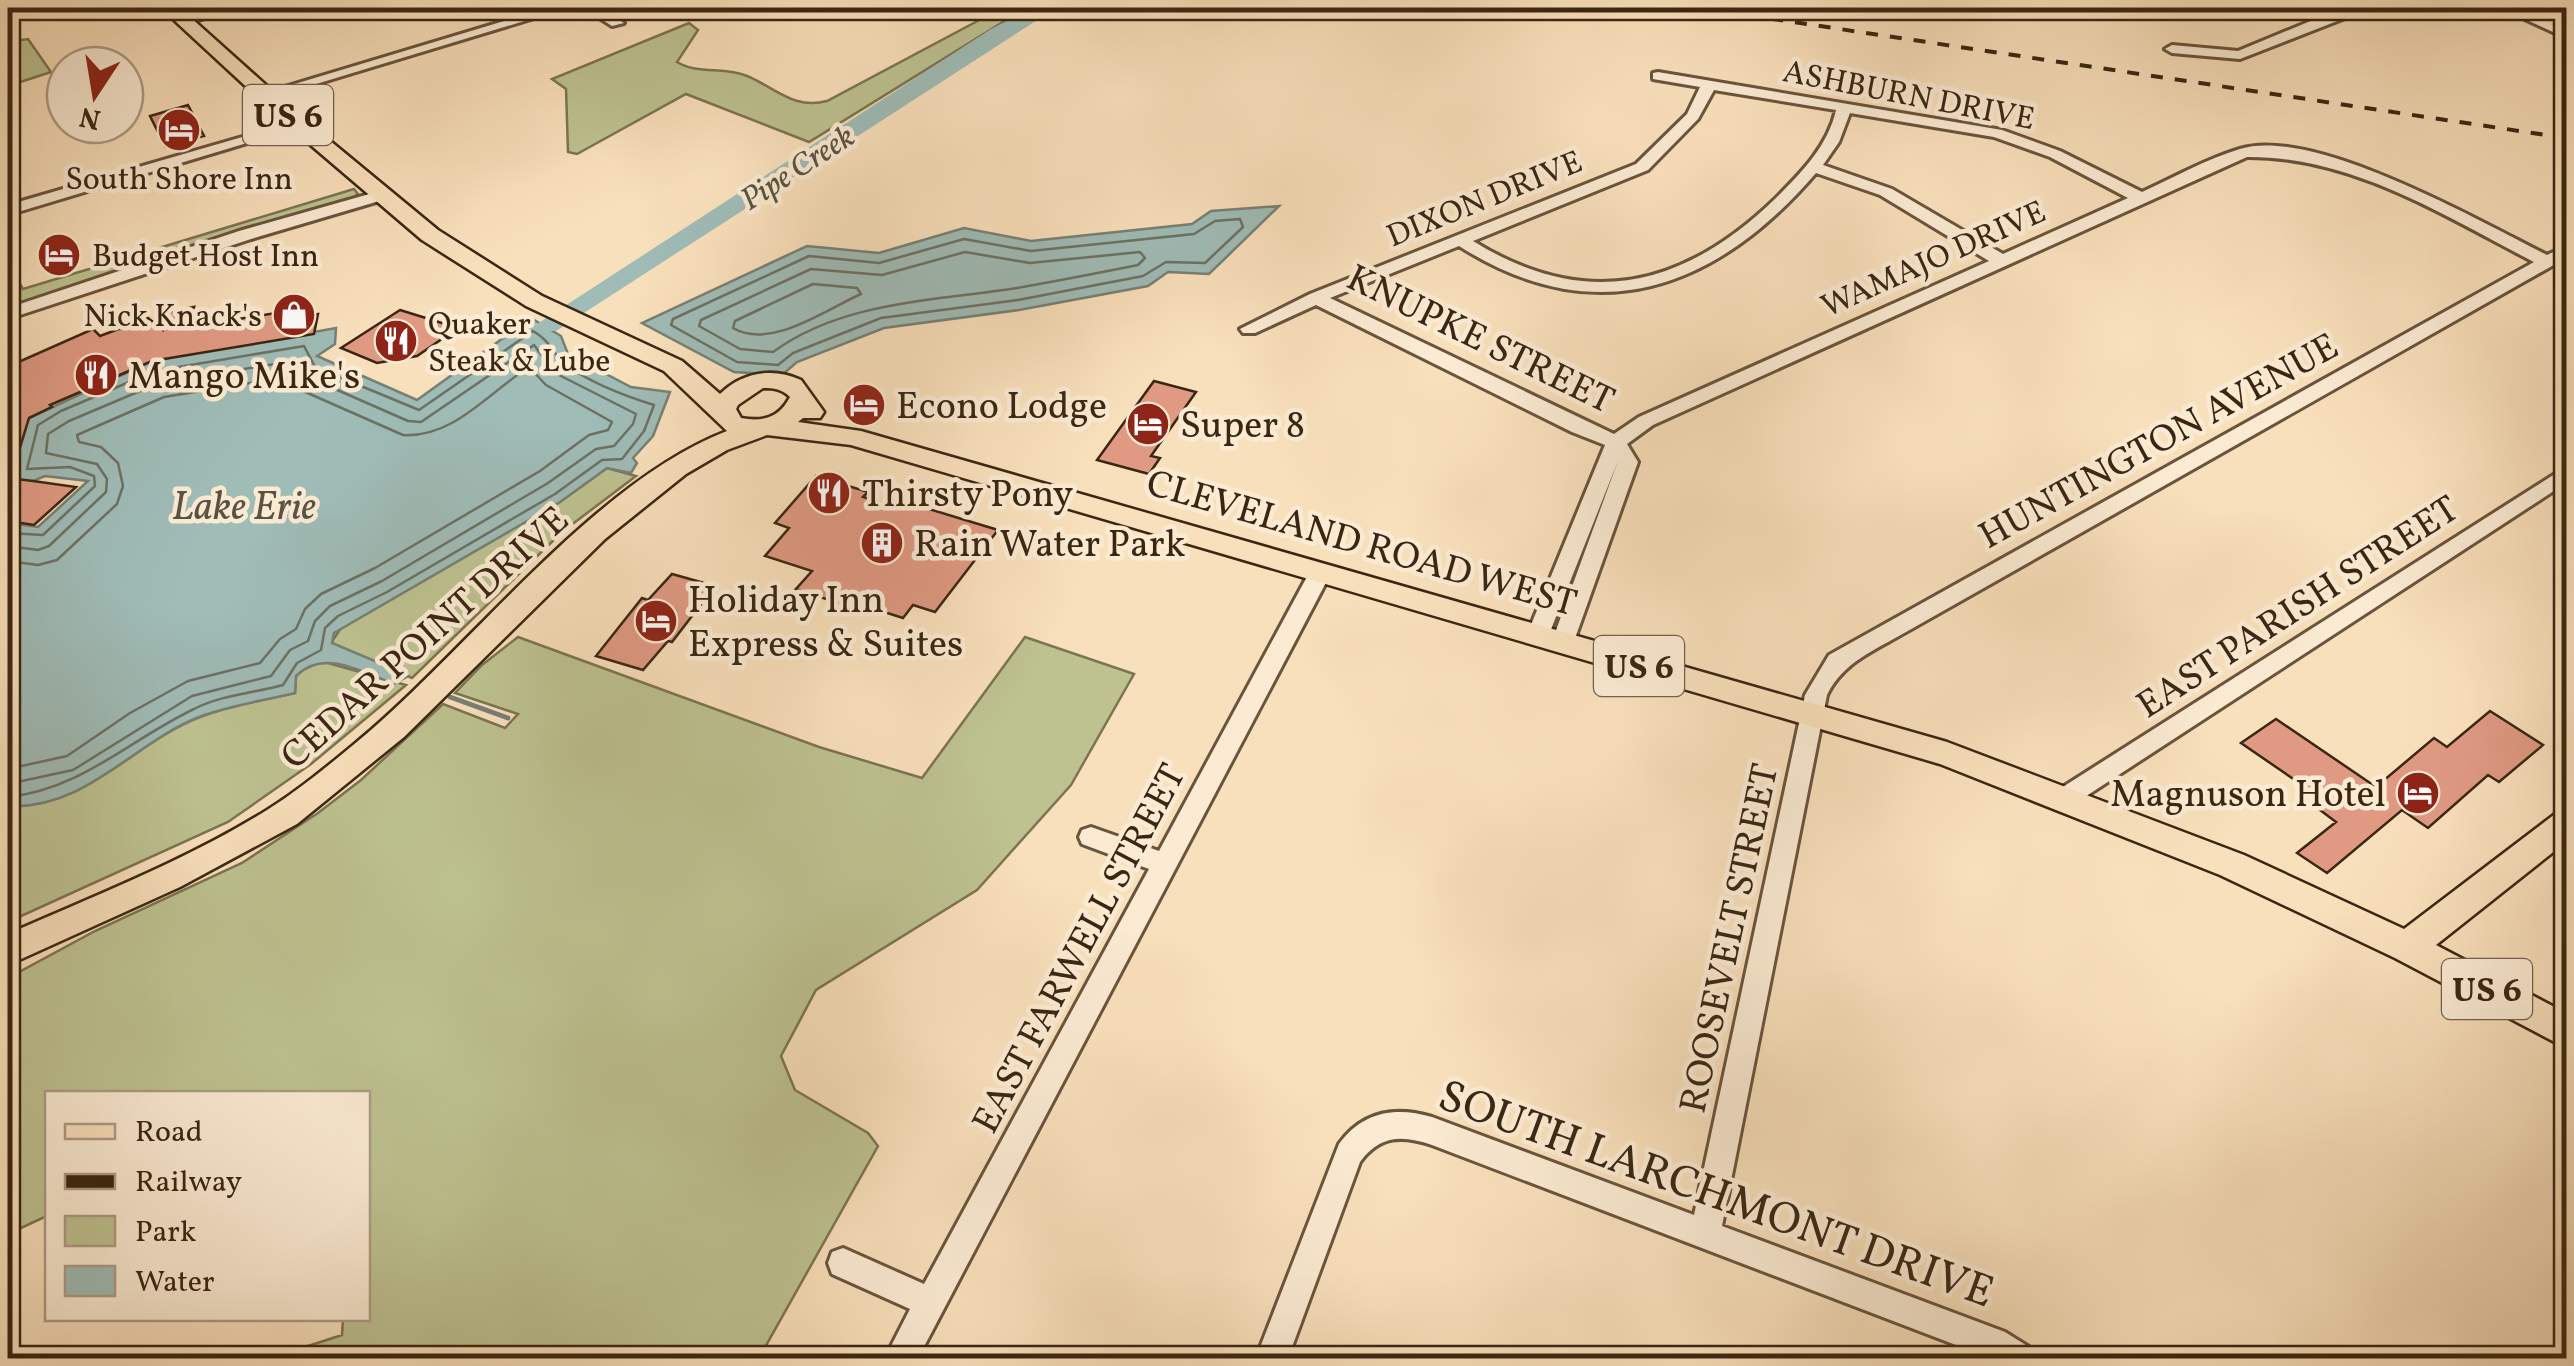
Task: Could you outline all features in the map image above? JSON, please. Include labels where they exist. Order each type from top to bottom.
[{"type":"main road","points":[[2522,8],[2566,24]]},
{"type":"main road","points":[[2538,8],[2566,24]]},
{"type":"main road","name":"US 6","points":[[177,14],[298,125],[430,235],[534,301],[673,366],[768,380]]},
{"type":"main road","name":"US 6","points":[[673,366],[724,412]]},
{"type":"main road","points":[[768,380],[792,385],[801,399],[791,416],[762,428],[739,427],[724,412],[728,398],[741,388],[768,380]]},
{"type":"main road","name":"CLEVELAND ROAD WEST","points":[[801,399],[815,416],[852,437]]},
{"type":"main road","name":"CEDAR POINT DRIVE","points":[[8,950],[157,884],[284,816],[362,755],[572,556],[669,472],[724,412]]},
{"type":"main road","name":"CLEVELAND ROAD WEST","points":[[762,428],[852,437],[1947,754],[2232,865],[2407,947],[2566,1032]]},
{"type":"main road","name":"CEDAR POINT DRIVE","points":[[669,472],[719,442],[762,428]]},
{"type":"main road","points":[[2407,947],[2566,824]]},
{"type":"street","points":[[177,14],[231,8]]},
{"type":"street","points":[[266,94],[560,8]]},
{"type":"street","points":[[590,8],[617,24]]},
{"type":"street","points":[[2172,48],[2240,55],[2350,8]]},
{"type":"street","points":[[2508,8],[2566,24]]},
{"type":"street","points":[[2548,8],[2566,24]]},
{"type":"street","name":"ASHBURN DRIVE","points":[[1658,76],[2009,136],[2055,154],[2138,197]]},
{"type":"street","name":"DIXON DRIVE","points":[[1248,329],[1646,164],[1699,109],[1709,84]]},
{"type":"street","points":[[1460,240],[1495,265],[1534,282],[1597,290],[1634,286],[1686,268],[1744,237],[1775,210],[1833,142],[1844,106]]},
{"type":"street","points":[[8,210],[298,125]]},
{"type":"street","name":"WAMAJO DRIVE","points":[[1616,442],[1646,421],[2239,154],[2282,151],[2350,167],[2557,256]]},
{"type":"street","points":[[1812,167],[1886,192],[2000,260]]},
{"type":"street","points":[[8,314],[208,249],[384,198]]},
{"type":"street","name":"HUNTINGTON AVENUE","points":[[1812,716],[1822,680],[1845,656],[2557,256]]},
{"type":"street","name":"KNUPKE STREET","points":[[1316,298],[1579,428],[1616,442]]},
{"type":"street","points":[[1549,640],[1628,462],[1616,442]]},
{"type":"street","name":"EAST PARISH STREET","points":[[2066,798],[2566,474]]},
{"type":"street","name":"EAST FARWELL STREET","points":[[901,1358],[1320,572]]},
{"type":"street","name":"ROOSEVELT STREET","points":[[1705,1234],[1812,716]]},
{"type":"street","points":[[1091,836],[1166,864]]},
{"type":"street","name":"SOUTH LARCHMONT DRIVE","points":[[1272,1358],[1349,1154],[1362,1136],[1381,1126],[1419,1126],[1994,1343],[2018,1358]]},
{"type":"street","points":[[843,1262],[931,1303]]},
{"type":"green space","points":[[1002,8],[1024,9],[809,142],[686,94],[577,154],[568,152],[566,89],[552,79],[689,23],[698,30],[677,62],[738,73],[795,100],[815,103],[827,101]]},
{"type":"green space","points":[[28,39],[45,63],[45,74],[8,86],[8,42]]},
{"type":"green space","points":[[354,189],[358,194],[347,203],[134,266],[8,310],[8,283],[18,280],[23,289]]},
{"type":"green space","points":[[607,468],[636,476],[562,532],[412,678],[331,643],[343,625],[560,502]]},
{"type":"green space","points":[[518,637],[819,747],[922,778],[1025,637],[1134,674],[1071,785],[977,890],[816,990],[781,1056],[795,1090],[868,1133],[878,1146],[759,1358],[271,1358],[342,1335],[343,1321],[370,1321],[370,1091],[45,1091],[45,1217],[8,1234],[8,978],[95,931],[242,863],[361,780],[443,704],[505,728],[518,714],[455,693]]},
{"type":"green space","points":[[321,661],[406,685],[311,764],[228,822],[8,922],[8,806],[36,804],[86,786],[178,727],[203,716],[295,693],[296,676],[306,666]]},
{"type":"water","points":[[1279,206],[1209,274],[1168,272],[1148,286],[1019,310],[884,328],[797,362],[782,375],[734,372],[642,323],[807,246],[879,253],[964,228],[1031,241],[1192,224],[1211,211]]},
{"type":"water","name":"Lake Erie","points":[[531,318],[561,336],[568,354],[631,387],[670,392],[653,436],[633,458],[637,463],[631,473],[607,468],[560,502],[334,633],[332,643],[408,676],[394,684],[344,665],[319,664],[296,676],[295,693],[204,715],[155,740],[87,786],[36,804],[8,806],[8,523],[38,527],[88,481],[45,476],[33,481],[10,480],[29,418],[152,361],[336,328],[335,344],[317,356],[417,400]]},
{"type":"building","points":[[188,105],[204,136],[165,146],[150,116]]},
{"type":"building","points":[[194,307],[187,327],[308,308],[306,316],[318,314],[314,334],[152,361],[50,405],[29,418],[8,477],[8,374],[19,369],[14,364],[93,329],[100,336],[148,318],[163,330],[168,312]]},
{"type":"building","name":"Quaker Steak & Lube","points":[[400,310],[458,328],[417,356],[377,363],[341,348]]},
{"type":"building","name":"Super 8","points":[[1154,381],[1196,392],[1151,456],[1160,458],[1149,474],[1097,460]]},
{"type":"building","name":"Rain Water Park","points":[[816,476],[868,492],[863,497],[900,508],[906,502],[998,530],[935,612],[913,605],[903,618],[850,601],[847,606],[796,589],[812,571],[765,556],[789,528],[775,523]]},
{"type":"building","points":[[8,478],[76,487],[34,525],[8,521]]},
{"type":"building","name":"Holiday Inn Express & Suites","points":[[672,574],[715,586],[672,642],[668,641],[643,670],[596,656],[642,598],[648,600]]},
{"type":"building","name":"Magnuson Hotel","points":[[2490,711],[2543,745],[2499,782],[2488,775],[2428,828],[2402,810],[2327,873],[2297,853],[2336,822],[2316,807],[2324,800],[2241,743],[2276,719],[2376,787],[2434,738],[2447,747]]},
{"type":"waterway","name":"Pipe Creek","points":[[547,326],[998,33],[1046,8]]},
{"type":"waterway","points":[[450,697],[508,718]]},
{"type":"railway","points":[[1700,8],[2566,138]]},
{"type":"place","name":"South Shore Inn","points":[[179,130]]},
{"type":"place","name":"Budget Host Inn","points":[[59,255]]},
{"type":"place","name":"Nick Knack's","points":[[294,315]]},
{"type":"place","name":"Quaker Steak & Lube","points":[[396,341]]},
{"type":"place","name":"Mango Mike's","points":[[96,375]]},
{"type":"place","name":"Econo Lodge","points":[[864,405]]},
{"type":"place","name":"Super 8","points":[[1148,424]]},
{"type":"place","name":"Thirsty Pony","points":[[829,493]]},
{"type":"place","name":"Rain Water Park","points":[[882,543]]},
{"type":"place","name":"Holiday Inn Express & Suites","points":[[656,621]]},
{"type":"place","name":"Magnuson Hotel","points":[[2418,793]]}]
